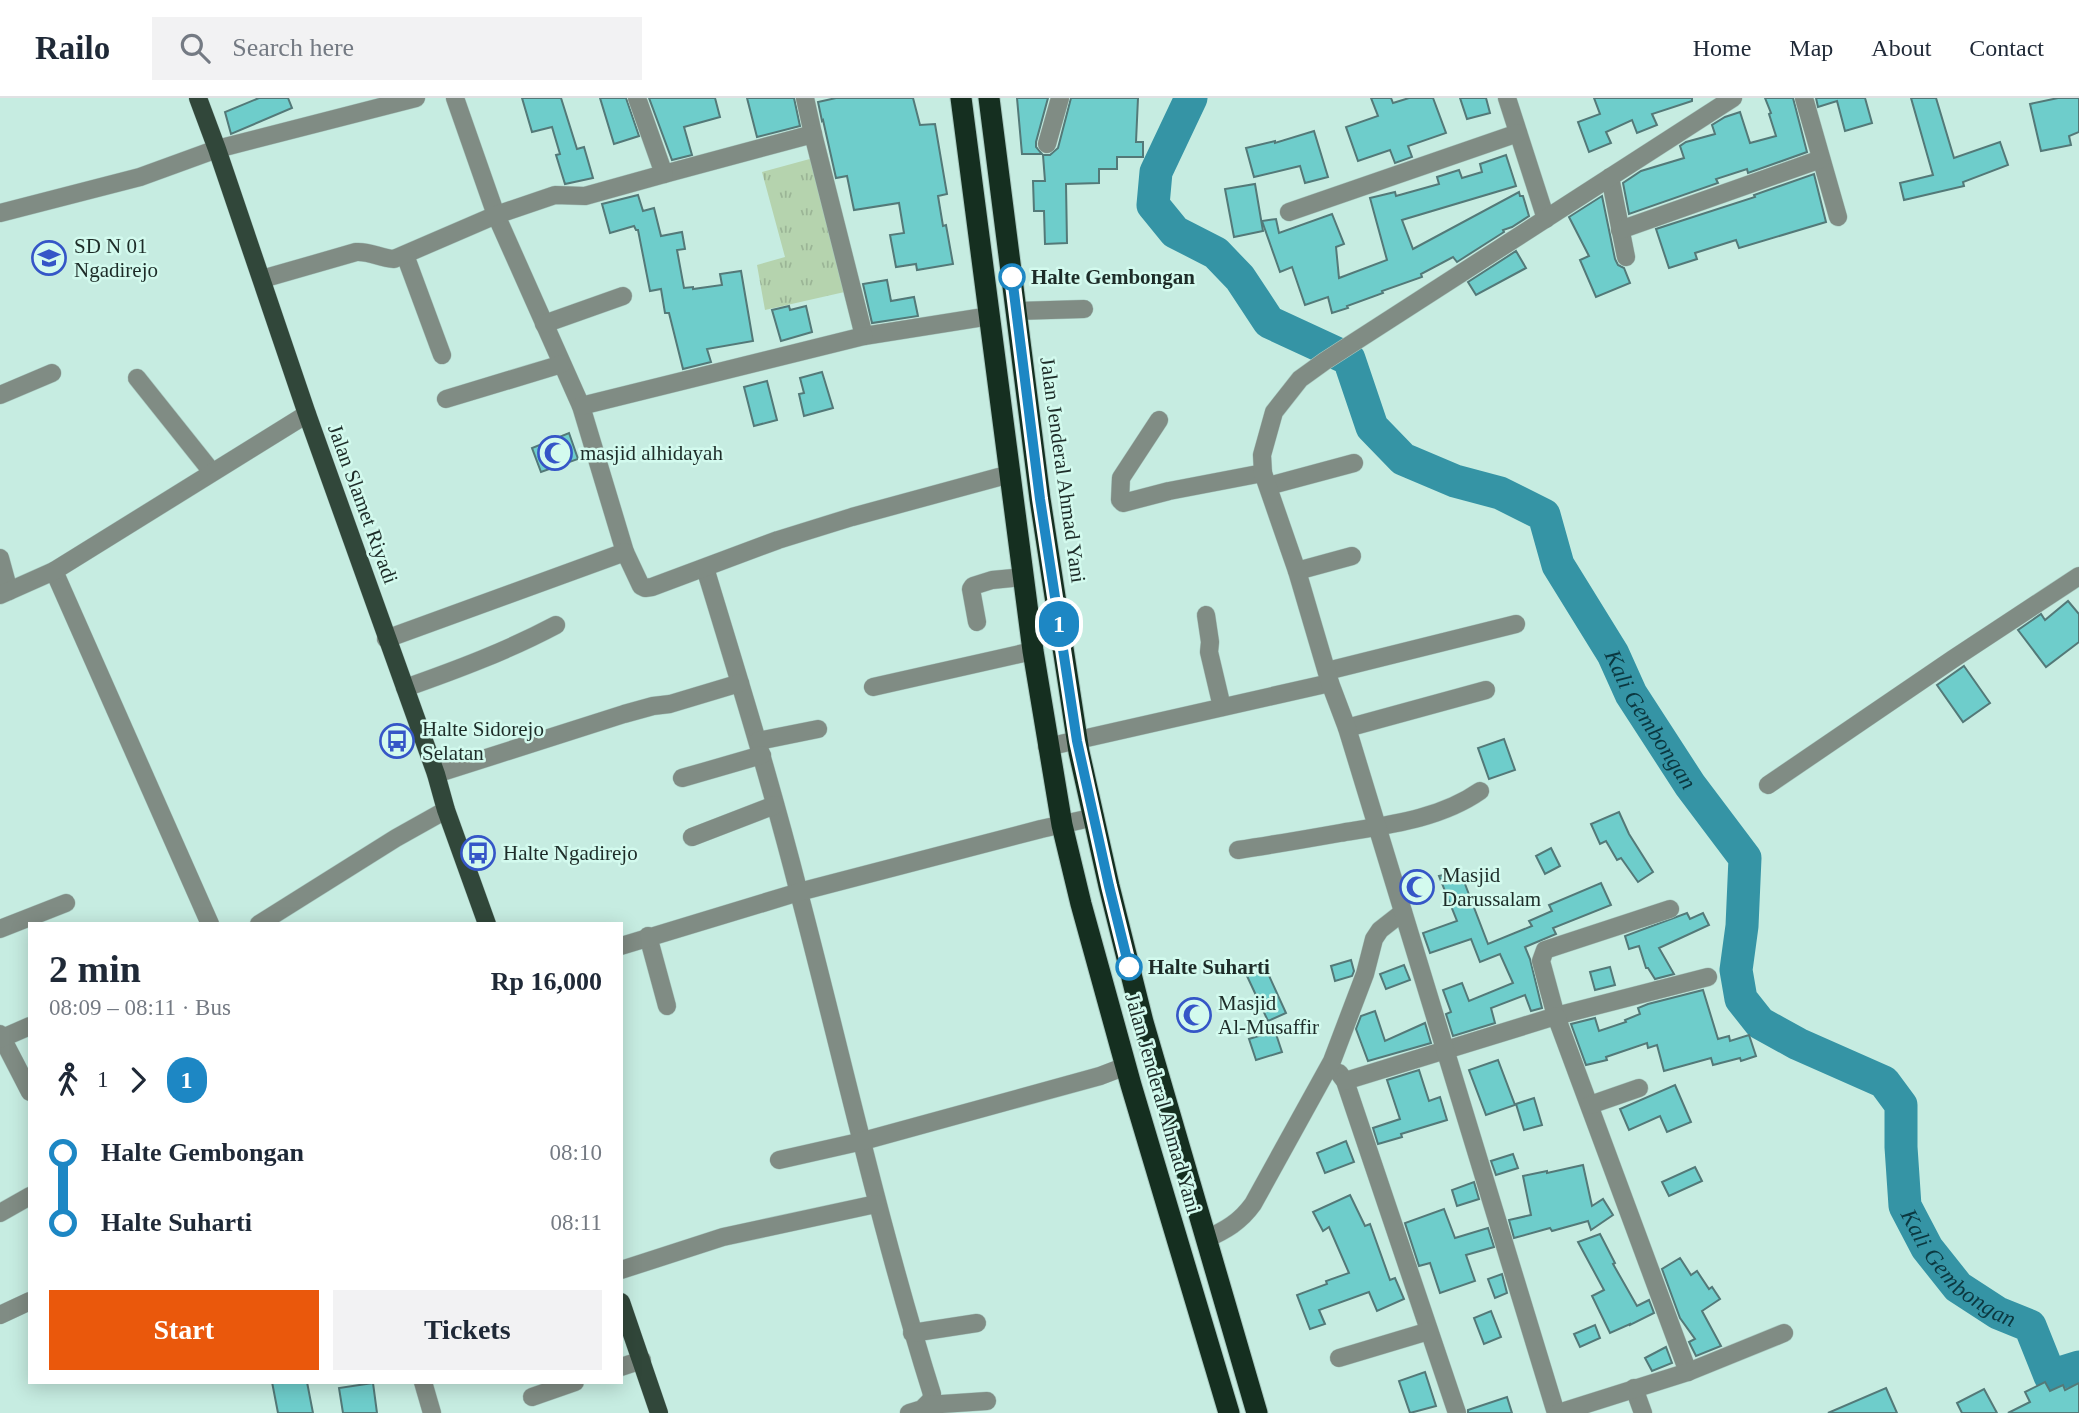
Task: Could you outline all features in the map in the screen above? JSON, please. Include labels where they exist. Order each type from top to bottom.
[{"type":"highway","name":"Jalan Jenderal Ahmad Yani","points":[[961,98],[1032,651],[1062,825],[1126,1066],[1229,1413]]},
{"type":"highway","name":"Jalan Jenderal Ahmad Yani","points":[[989,98],[1040,499],[1077,741],[1143,1022],[1257,1413]]},
{"type":"main road","name":"Jalan Slamet Riyadi","points":[[198,98],[386,639],[436,774],[485,922]]},
{"type":"main road","points":[[623,1308],[659,1413]]},
{"type":"street","points":[[0,212],[139,177],[217,149],[385,102],[416,98]]},
{"type":"street","points":[[455,98],[496,215],[581,406],[625,552],[637,582],[645,588],[840,520],[1010,474]]},
{"type":"street","points":[[636,98],[664,174]]},
{"type":"street","points":[[805,98],[864,336]]},
{"type":"street","points":[[1047,144],[1060,98]]},
{"type":"street","points":[[1507,98],[1546,219]]},
{"type":"street","points":[[1733,98],[1363,335],[1300,379],[1274,412],[1262,455],[1266,480],[1347,728],[1557,1413],[1688,1372],[1784,1333]]},
{"type":"street","points":[[1804,98],[1838,217]]},
{"type":"street","points":[[1289,212],[1518,133]]},
{"type":"street","points":[[262,279],[356,252],[368,251],[394,260],[496,215],[555,195],[585,196],[813,134]]},
{"type":"street","points":[[1620,230],[1821,159]]},
{"type":"street","points":[[1610,177],[1626,257]]},
{"type":"street","points":[[405,255],[442,355]]},
{"type":"street","points":[[544,324],[623,296]]},
{"type":"street","points":[[1017,311],[1084,309]]},
{"type":"street","points":[[581,406],[864,336],[990,316]]},
{"type":"street","points":[[446,399],[562,363]]},
{"type":"street","points":[[0,395],[52,373]]},
{"type":"street","points":[[137,378],[212,472]]},
{"type":"street","points":[[0,558],[4,593],[54,571],[307,414]]},
{"type":"street","points":[[1159,420],[1121,478],[1120,500],[1123,503],[1169,491],[1266,480],[1354,463]]},
{"type":"street","points":[[386,639],[625,552]]},
{"type":"street","points":[[1297,571],[1352,556]]},
{"type":"street","points":[[705,568],[760,748],[877,1204],[912,1333],[932,1394],[927,1405],[909,1413]]},
{"type":"street","points":[[54,571],[209,922]]},
{"type":"street","points":[[1768,785],[2079,576]]},
{"type":"street","points":[[977,622],[971,589],[973,586],[992,580],[1023,577]]},
{"type":"street","points":[[1206,615],[1209,652],[1222,707]]},
{"type":"street","points":[[1047,747],[1222,707],[1516,624]]},
{"type":"street","points":[[405,688],[470,665],[556,625]]},
{"type":"street","points":[[873,687],[1032,651]]},
{"type":"street","points":[[436,774],[624,714],[653,706],[670,705],[740,683]]},
{"type":"street","points":[[1347,728],[1486,690]]},
{"type":"street","points":[[682,778],[818,729]]},
{"type":"street","points":[[1238,850],[1376,827],[1453,808],[1480,791]]},
{"type":"street","points":[[692,837],[775,805]]},
{"type":"street","points":[[262,922],[396,838],[446,810]]},
{"type":"street","points":[[623,945],[799,892],[1095,817]]},
{"type":"street","points":[[0,929],[66,903]]},
{"type":"street","points":[[1670,909],[1545,950],[1541,961],[1556,1016],[1688,1372]]},
{"type":"street","points":[[1206,1239],[1231,1227],[1245,1216],[1332,1061],[1365,974],[1374,939],[1380,930],[1403,912]]},
{"type":"street","points":[[648,936],[667,1006]]},
{"type":"street","points":[[1345,1081],[1556,1016],[1708,977]]},
{"type":"street","points":[[28,1027],[1,1037],[28,1087]]},
{"type":"street","points":[[1332,1061],[1345,1081],[1457,1413]]},
{"type":"street","points":[[779,1160],[863,1141],[1100,1076],[1126,1066]]},
{"type":"street","points":[[1590,1105],[1639,1088]]},
{"type":"street","points":[[0,1213],[28,1197]]},
{"type":"street","points":[[623,1269],[723,1237],[877,1204]]},
{"type":"street","points":[[0,1315],[28,1302]]},
{"type":"street","points":[[912,1333],[977,1323]]},
{"type":"street","points":[[1339,1359],[1429,1331]]},
{"type":"street","points":[[623,1366],[642,1360]]},
{"type":"street","points":[[424,1384],[432,1413]]},
{"type":"street","points":[[532,1397],[569,1384]]},
{"type":"street","points":[[1634,1388],[1643,1413]]},
{"type":"street","points":[[927,1405],[987,1401]]},
{"type":"green space","points":[[817,157],[849,291],[765,310],[757,265],[785,257],[762,172]]},
{"type":"building","points":[[259,98],[288,98],[292,108],[231,134],[225,112]]},
{"type":"building","points":[[522,98],[561,98],[577,149],[584,147],[593,178],[565,184],[556,155],[560,154],[552,127],[532,132]]},
{"type":"building","points":[[600,98],[626,98],[639,136],[614,144]]},
{"type":"building","points":[[649,98],[715,98],[720,117],[684,127],[692,155],[672,160]]},
{"type":"building","points":[[747,98],[794,98],[800,126],[757,137]]},
{"type":"building","points":[[836,98],[913,98],[920,125],[935,124],[947,194],[938,196],[953,264],[917,270],[916,264],[896,267],[890,235],[904,233],[899,203],[854,210],[847,176],[836,178],[818,102]]},
{"type":"building","points":[[1017,98],[1048,98],[1036,142],[1036,147],[1042,154],[1022,154]]},
{"type":"building","points":[[1071,98],[1138,98],[1136,142],[1143,142],[1143,157],[1117,157],[1117,169],[1099,169],[1099,183],[1066,184],[1067,243],[1045,244],[1044,211],[1034,211],[1033,181],[1045,181],[1043,155],[1050,155],[1058,148]]},
{"type":"building","points":[[1371,98],[1391,98],[1393,103],[1409,98],[1433,98],[1446,133],[1408,146],[1412,157],[1395,163],[1390,150],[1358,161],[1346,127],[1378,116]]},
{"type":"building","points":[[1460,98],[1486,98],[1490,113],[1467,119]]},
{"type":"building","points":[[1594,98],[1692,98],[1692,101],[1652,114],[1657,125],[1637,133],[1632,120],[1606,132],[1611,143],[1589,152],[1578,122],[1600,114]]},
{"type":"building","points":[[1765,98],[1793,98],[1807,152],[1748,173],[1747,169],[1716,179],[1718,183],[1629,214],[1623,183],[1641,171],[1684,158],[1680,146],[1715,134],[1712,125],[1725,117],[1740,112],[1750,143],[1776,136]]},
{"type":"building","points":[[1816,98],[1865,98],[1872,123],[1845,131],[1837,101],[1818,107]]},
{"type":"building","points":[[1911,98],[1936,98],[1954,158],[2000,142],[2008,165],[1963,182],[1964,186],[1904,200],[1900,183],[1933,175]]},
{"type":"building","points":[[2058,98],[2079,98],[2079,132],[2069,136],[2071,145],[2041,151],[2030,104]]},
{"type":"building","points":[[1314,131],[1328,177],[1305,183],[1300,166],[1254,177],[1246,148],[1275,143]]},
{"type":"building","points":[[1506,155],[1516,186],[1402,220],[1413,249],[1519,192],[1520,196],[1523,196],[1529,216],[1503,230],[1504,232],[1457,262],[1453,257],[1421,274],[1422,277],[1332,313],[1328,297],[1305,305],[1292,267],[1280,272],[1262,221],[1276,219],[1279,233],[1332,214],[1344,244],[1336,247],[1339,278],[1387,260],[1370,198],[1395,192],[1396,196],[1439,184],[1437,177],[1459,170],[1462,178],[1482,172],[1480,164]]},
{"type":"building","points":[[1814,174],[1826,222],[1739,248],[1736,240],[1695,253],[1697,259],[1669,268],[1656,229],[1755,197],[1754,195]]},
{"type":"building","points":[[1255,184],[1263,231],[1234,237],[1225,189]]},
{"type":"building","points":[[638,195],[643,211],[654,208],[661,236],[682,232],[685,249],[677,250],[684,288],[722,285],[720,274],[741,271],[753,341],[707,349],[711,362],[683,369],[669,313],[665,313],[661,289],[650,291],[638,230],[634,226],[610,233],[602,204]]},
{"type":"building","points":[[1602,196],[1615,259],[1618,265],[1624,268],[1630,283],[1596,297],[1580,260],[1589,256],[1569,217]]},
{"type":"building","points":[[1516,251],[1526,268],[1476,295],[1468,282]]},
{"type":"building","points":[[887,280],[891,301],[914,297],[918,316],[872,323],[863,284]]},
{"type":"building","points":[[789,306],[790,310],[806,306],[812,332],[781,341],[772,310]]},
{"type":"building","points":[[822,372],[833,408],[804,416],[799,394],[804,393],[800,378]]},
{"type":"building","points":[[767,381],[777,420],[754,426],[744,387]]},
{"type":"building","name":"masjid alhidayah","points":[[569,433],[578,459],[541,472],[532,448]]},
{"type":"building","points":[[2068,601],[2079,614],[2079,642],[2046,667],[2018,630],[2041,614],[2045,620]]},
{"type":"building","points":[[1964,666],[1990,703],[1963,722],[1937,685]]},
{"type":"building","points":[[1504,739],[1515,770],[1489,779],[1478,748]]},
{"type":"building","points":[[1619,812],[1629,834],[1653,872],[1638,882],[1621,858],[1617,860],[1606,841],[1600,844],[1591,824]]},
{"type":"building","points":[[1551,848],[1560,866],[1545,874],[1536,856]]},
{"type":"building","points":[[1460,871],[1488,944],[1532,926],[1529,921],[1552,911],[1549,905],[1601,883],[1611,905],[1553,928],[1556,934],[1525,947],[1542,1008],[1531,1011],[1525,995],[1491,1008],[1495,1023],[1453,1036],[1446,1014],[1451,1012],[1443,990],[1462,983],[1469,1001],[1513,983],[1500,954],[1480,962],[1471,939],[1430,953],[1423,933],[1457,921],[1439,876]]},
{"type":"building","points":[[1687,913],[1690,919],[1703,913],[1709,925],[1659,948],[1674,974],[1655,979],[1646,968],[1639,946],[1629,949],[1625,936]]},
{"type":"building","points":[[1351,960],[1354,971],[1352,976],[1335,981],[1331,966]]},
{"type":"building","points":[[1404,965],[1410,980],[1386,989],[1380,974]]},
{"type":"building","points":[[1610,967],[1615,985],[1595,990],[1590,972]]},
{"type":"building","points":[[1266,969],[1286,1013],[1268,1021],[1247,976]]},
{"type":"building","points":[[1703,990],[1718,1039],[1729,1036],[1730,1041],[1749,1035],[1756,1056],[1713,1065],[1711,1058],[1664,1071],[1657,1045],[1648,1048],[1647,1043],[1606,1057],[1607,1060],[1586,1065],[1571,1024],[1595,1018],[1599,1031],[1626,1022],[1625,1020],[1640,1014],[1638,1008],[1648,1004]]},
{"type":"building","points":[[1375,1011],[1385,1041],[1425,1023],[1431,1043],[1368,1061],[1356,1029],[1361,1016]]},
{"type":"building","points":[[1275,1031],[1282,1052],[1256,1060],[1249,1039]]},
{"type":"building","points":[[1498,1060],[1515,1105],[1486,1115],[1469,1070]]},
{"type":"building","points":[[1419,1070],[1429,1101],[1440,1097],[1447,1120],[1378,1144],[1373,1128],[1400,1119],[1387,1080]]},
{"type":"building","points":[[1675,1085],[1691,1122],[1667,1132],[1660,1116],[1629,1130],[1620,1109]]},
{"type":"building","points":[[1534,1098],[1542,1125],[1524,1130],[1516,1104]]},
{"type":"building","points":[[1346,1141],[1354,1162],[1325,1173],[1317,1153]]},
{"type":"building","points":[[1513,1154],[1518,1168],[1496,1175],[1491,1161]]},
{"type":"building","points":[[1583,1165],[1592,1206],[1603,1199],[1613,1215],[1591,1230],[1588,1221],[1514,1238],[1509,1220],[1531,1215],[1523,1176]]},
{"type":"building","points":[[1695,1167],[1702,1181],[1669,1196],[1662,1182]]},
{"type":"building","points":[[1474,1182],[1479,1199],[1457,1206],[1452,1190]]},
{"type":"building","points":[[1350,1195],[1365,1226],[1370,1224],[1390,1280],[1395,1278],[1404,1299],[1377,1311],[1369,1292],[1319,1310],[1325,1324],[1310,1329],[1297,1295],[1349,1273],[1329,1227],[1323,1231],[1313,1212]]},
{"type":"building","points":[[1444,1209],[1455,1238],[1488,1228],[1494,1247],[1466,1255],[1475,1281],[1440,1293],[1430,1263],[1419,1266],[1405,1223]]},
{"type":"building","points":[[1600,1234],[1615,1263],[1613,1264],[1637,1306],[1649,1300],[1654,1313],[1610,1333],[1592,1296],[1604,1290],[1578,1242]]},
{"type":"building","points":[[1680,1258],[1691,1275],[1697,1271],[1709,1289],[1712,1287],[1720,1299],[1702,1311],[1721,1346],[1696,1356],[1689,1342],[1695,1339],[1680,1318],[1662,1269]]},
{"type":"building","points":[[1502,1274],[1507,1293],[1495,1298],[1488,1279]]},
{"type":"building","points":[[1491,1311],[1501,1337],[1484,1344],[1474,1318]]},
{"type":"building","points":[[1595,1325],[1600,1338],[1580,1347],[1574,1334]]},
{"type":"building","points":[[1666,1347],[1672,1363],[1652,1371],[1645,1358]]},
{"type":"building","points":[[1425,1372],[1436,1406],[1410,1413],[1399,1381]]},
{"type":"building","points":[[2045,1382],[2050,1391],[2063,1385],[2065,1390],[2079,1383],[2079,1413],[2008,1413],[2030,1402],[2025,1392]]},
{"type":"building","points":[[272,1384],[307,1384],[313,1413],[278,1413]]},
{"type":"building","points":[[373,1384],[377,1413],[343,1413],[339,1388]]},
{"type":"building","points":[[1886,1388],[1897,1413],[1828,1413]]},
{"type":"building","points":[[1984,1389],[1997,1413],[1962,1413],[1957,1403]]},
{"type":"building","points":[[1507,1397],[1512,1413],[1468,1413],[1468,1410]]},
{"type":"waterway","name":"Kali Gembongan","points":[[1191,98],[1156,172],[1153,205],[1175,232],[1216,253],[1240,278],[1269,322],[1349,359],[1372,427],[1403,459],[1455,481],[1500,493],[1544,515],[1558,565],[1613,654],[1631,694],[1690,785],[1745,858],[1742,926],[1736,970],[1741,999],[1760,1023],[1798,1044],[1884,1082],[1901,1105],[1905,1206],[1927,1248],[1958,1287],[1998,1313],[2030,1326],[2050,1376],[2079,1367]]},
{"type":"bus line","name":"1","points":[[1012,277],[1040,499],[1077,741],[1129,967]]},
{"type":"place","name":"SD N 01 Ngadirejo","points":[[49,258]]},
{"type":"place","name":"Halte Gembongan","points":[[1012,277]]},
{"type":"place","name":"masjid alhidayah","points":[[555,453]]},
{"type":"place","name":"Halte Sidorejo Selatan","points":[[397,741]]},
{"type":"place","name":"Halte Ngadirejo","points":[[478,853]]},
{"type":"place","name":"Masjid Darussalam","points":[[1417,887]]},
{"type":"place","name":"Halte Suharti","points":[[1129,967]]},
{"type":"place","name":"Masjid Al-Musaffir","points":[[1194,1015]]}]
